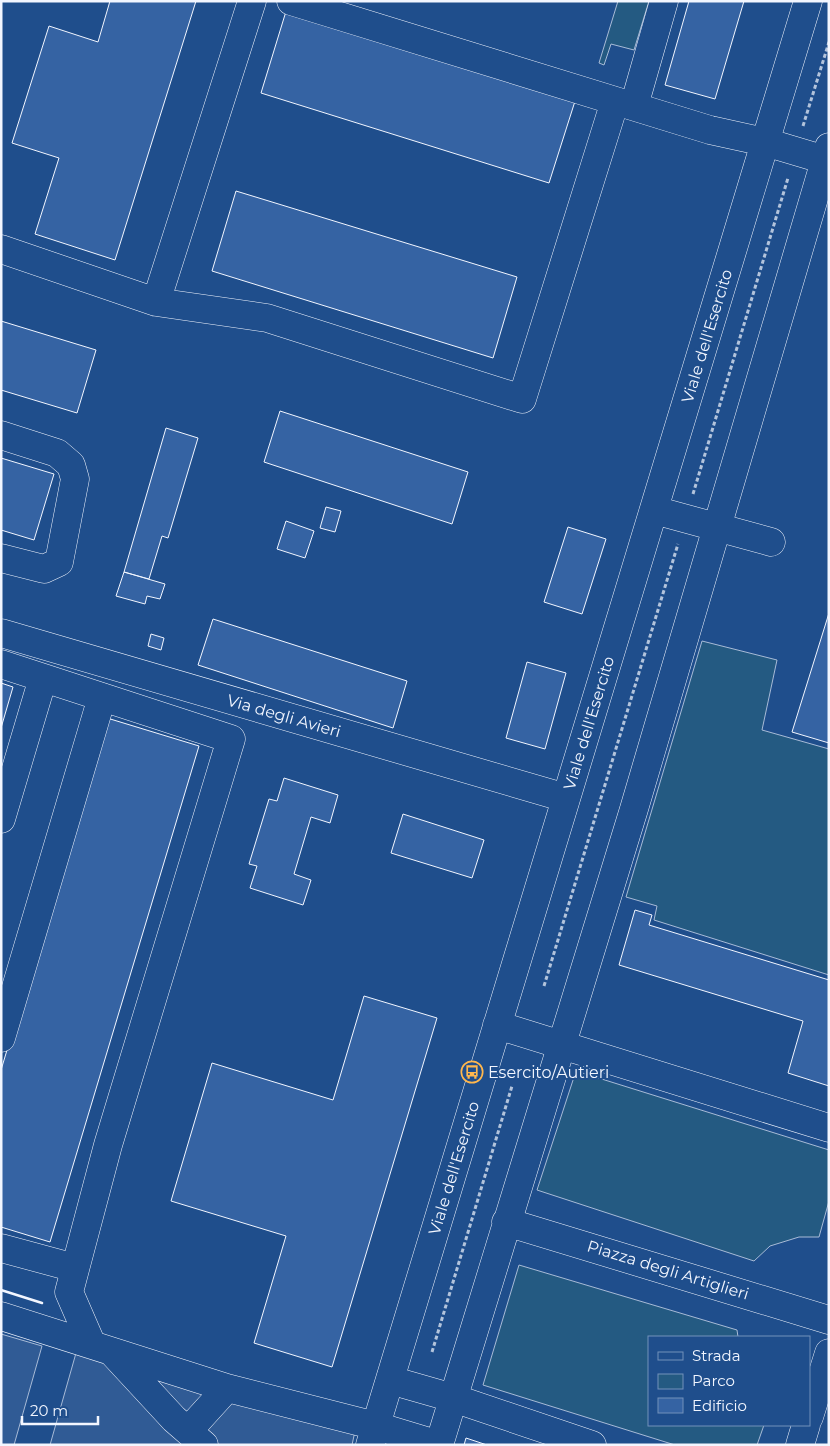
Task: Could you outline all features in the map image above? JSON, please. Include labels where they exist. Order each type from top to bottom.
[{"type":"street","points":[[156,302],[252,1]]},
{"type":"street","points":[[1,1316],[373,1435],[439,1445],[636,799],[828,156],[710,130],[291,1]]},
{"type":"street","points":[[1,249],[156,302],[267,318],[522,399],[625,104],[664,1]]},
{"type":"street","name":"Viale dell'Esercito","points":[[373,1435],[808,1]]},
{"type":"street","points":[[1,435],[57,452],[71,465],[75,478],[59,562],[44,570],[1,558]]},
{"type":"street","points":[[654,510],[771,542]]},
{"type":"street","name":"Via degli Avieri","points":[[1,634],[566,798]]},
{"type":"street","points":[[1,664],[231,740],[111,1137],[69,1292],[101,1348],[196,1438],[227,1388]]},
{"type":"street","points":[[1,819],[43,678]]},
{"type":"street","points":[[1,1038],[102,697]]},
{"type":"street","points":[[497,1025],[829,1128]]},
{"type":"street","name":"Piazza degli Artiglieri","points":[[506,1222],[829,1320]]},
{"type":"street","points":[[1,1248],[75,1268]]},
{"type":"street","points":[[810,1414],[829,1353]]},
{"type":"street","points":[[390,1380],[453,1398],[592,1445]]},
{"type":"street","points":[[800,1445],[806,1426]]},
{"type":"path","points":[[802,129],[829,42]]},
{"type":"path","name":"Viale dell'Esercito","points":[[692,497],[788,178]]},
{"type":"path","name":"Viale dell'Esercito","points":[[544,986],[679,540]]},
{"type":"path","points":[[562,902],[578,906]]},
{"type":"path","name":"Viale dell'Esercito","points":[[432,1352],[512,1086]]},
{"type":"green space","points":[[618,1],[649,1],[634,50],[611,44],[604,65],[599,63]]},
{"type":"green space","points":[[702,641],[777,660],[762,730],[829,749],[829,975],[654,920],[657,906],[626,897]]},
{"type":"green space","points":[[576,1071],[829,1150],[829,1201],[819,1237],[799,1237],[770,1246],[754,1261],[537,1190]]},
{"type":"green space","points":[[519,1265],[737,1330],[738,1336],[648,1336],[648,1426],[764,1426],[757,1445],[675,1445],[483,1385]]},
{"type":"shaded area","points":[[1,1334],[42,1346],[14,1445],[1,1445]]},
{"type":"shaded area","points":[[76,1353],[355,1431],[352,1445],[50,1445]]},
{"type":"building","points":[[110,1],[196,1],[115,260],[35,234],[59,158],[12,143],[49,26],[98,42]]},
{"type":"building","points":[[689,1],[744,1],[715,99],[665,85]]},
{"type":"building","points":[[287,8],[576,98],[549,183],[261,93]]},
{"type":"building","points":[[236,191],[517,277],[493,358],[212,271]]},
{"type":"building","points":[[1,321],[96,350],[77,413],[1,390]]},
{"type":"building","points":[[280,411],[468,472],[452,524],[264,462]]},
{"type":"building","points":[[166,428],[198,438],[168,538],[162,536],[149,579],[124,572]]},
{"type":"building","points":[[1,458],[54,474],[34,540],[1,530]]},
{"type":"building","points":[[326,507],[341,511],[335,532],[320,528]]},
{"type":"building","points":[[286,521],[314,531],[305,558],[277,549]]},
{"type":"building","points":[[568,527],[606,539],[582,614],[544,602]]},
{"type":"building","points":[[124,572],[165,584],[160,599],[147,596],[145,604],[116,596]]},
{"type":"building","points":[[829,613],[829,743],[792,732]]},
{"type":"building","points":[[213,619],[407,681],[393,728],[198,665]]},
{"type":"building","points":[[151,634],[164,638],[161,650],[148,646]]},
{"type":"building","points":[[527,662],[566,673],[545,749],[506,738]]},
{"type":"building","points":[[1,683],[13,687],[1,728]]},
{"type":"building","points":[[107,718],[199,746],[50,1242],[1,1227],[1,1070]]},
{"type":"building","points":[[284,778],[338,795],[330,823],[311,817],[294,874],[311,880],[303,905],[250,888],[257,866],[249,864],[269,799],[277,801]]},
{"type":"building","points":[[403,814],[484,840],[472,878],[391,853]]},
{"type":"building","points":[[635,910],[652,915],[649,925],[829,980],[829,1086],[788,1073],[803,1021],[619,965]]},
{"type":"building","points":[[364,996],[437,1018],[332,1367],[254,1343],[286,1236],[171,1201],[212,1063],[333,1100]]},
{"type":"building","points":[[466,1438],[487,1445],[464,1445]]},
{"type":"wall","points":[[1,1290],[42,1303]]},
{"type":"place","name":"Esercito/Autieri","points":[[472,1072]]}]
